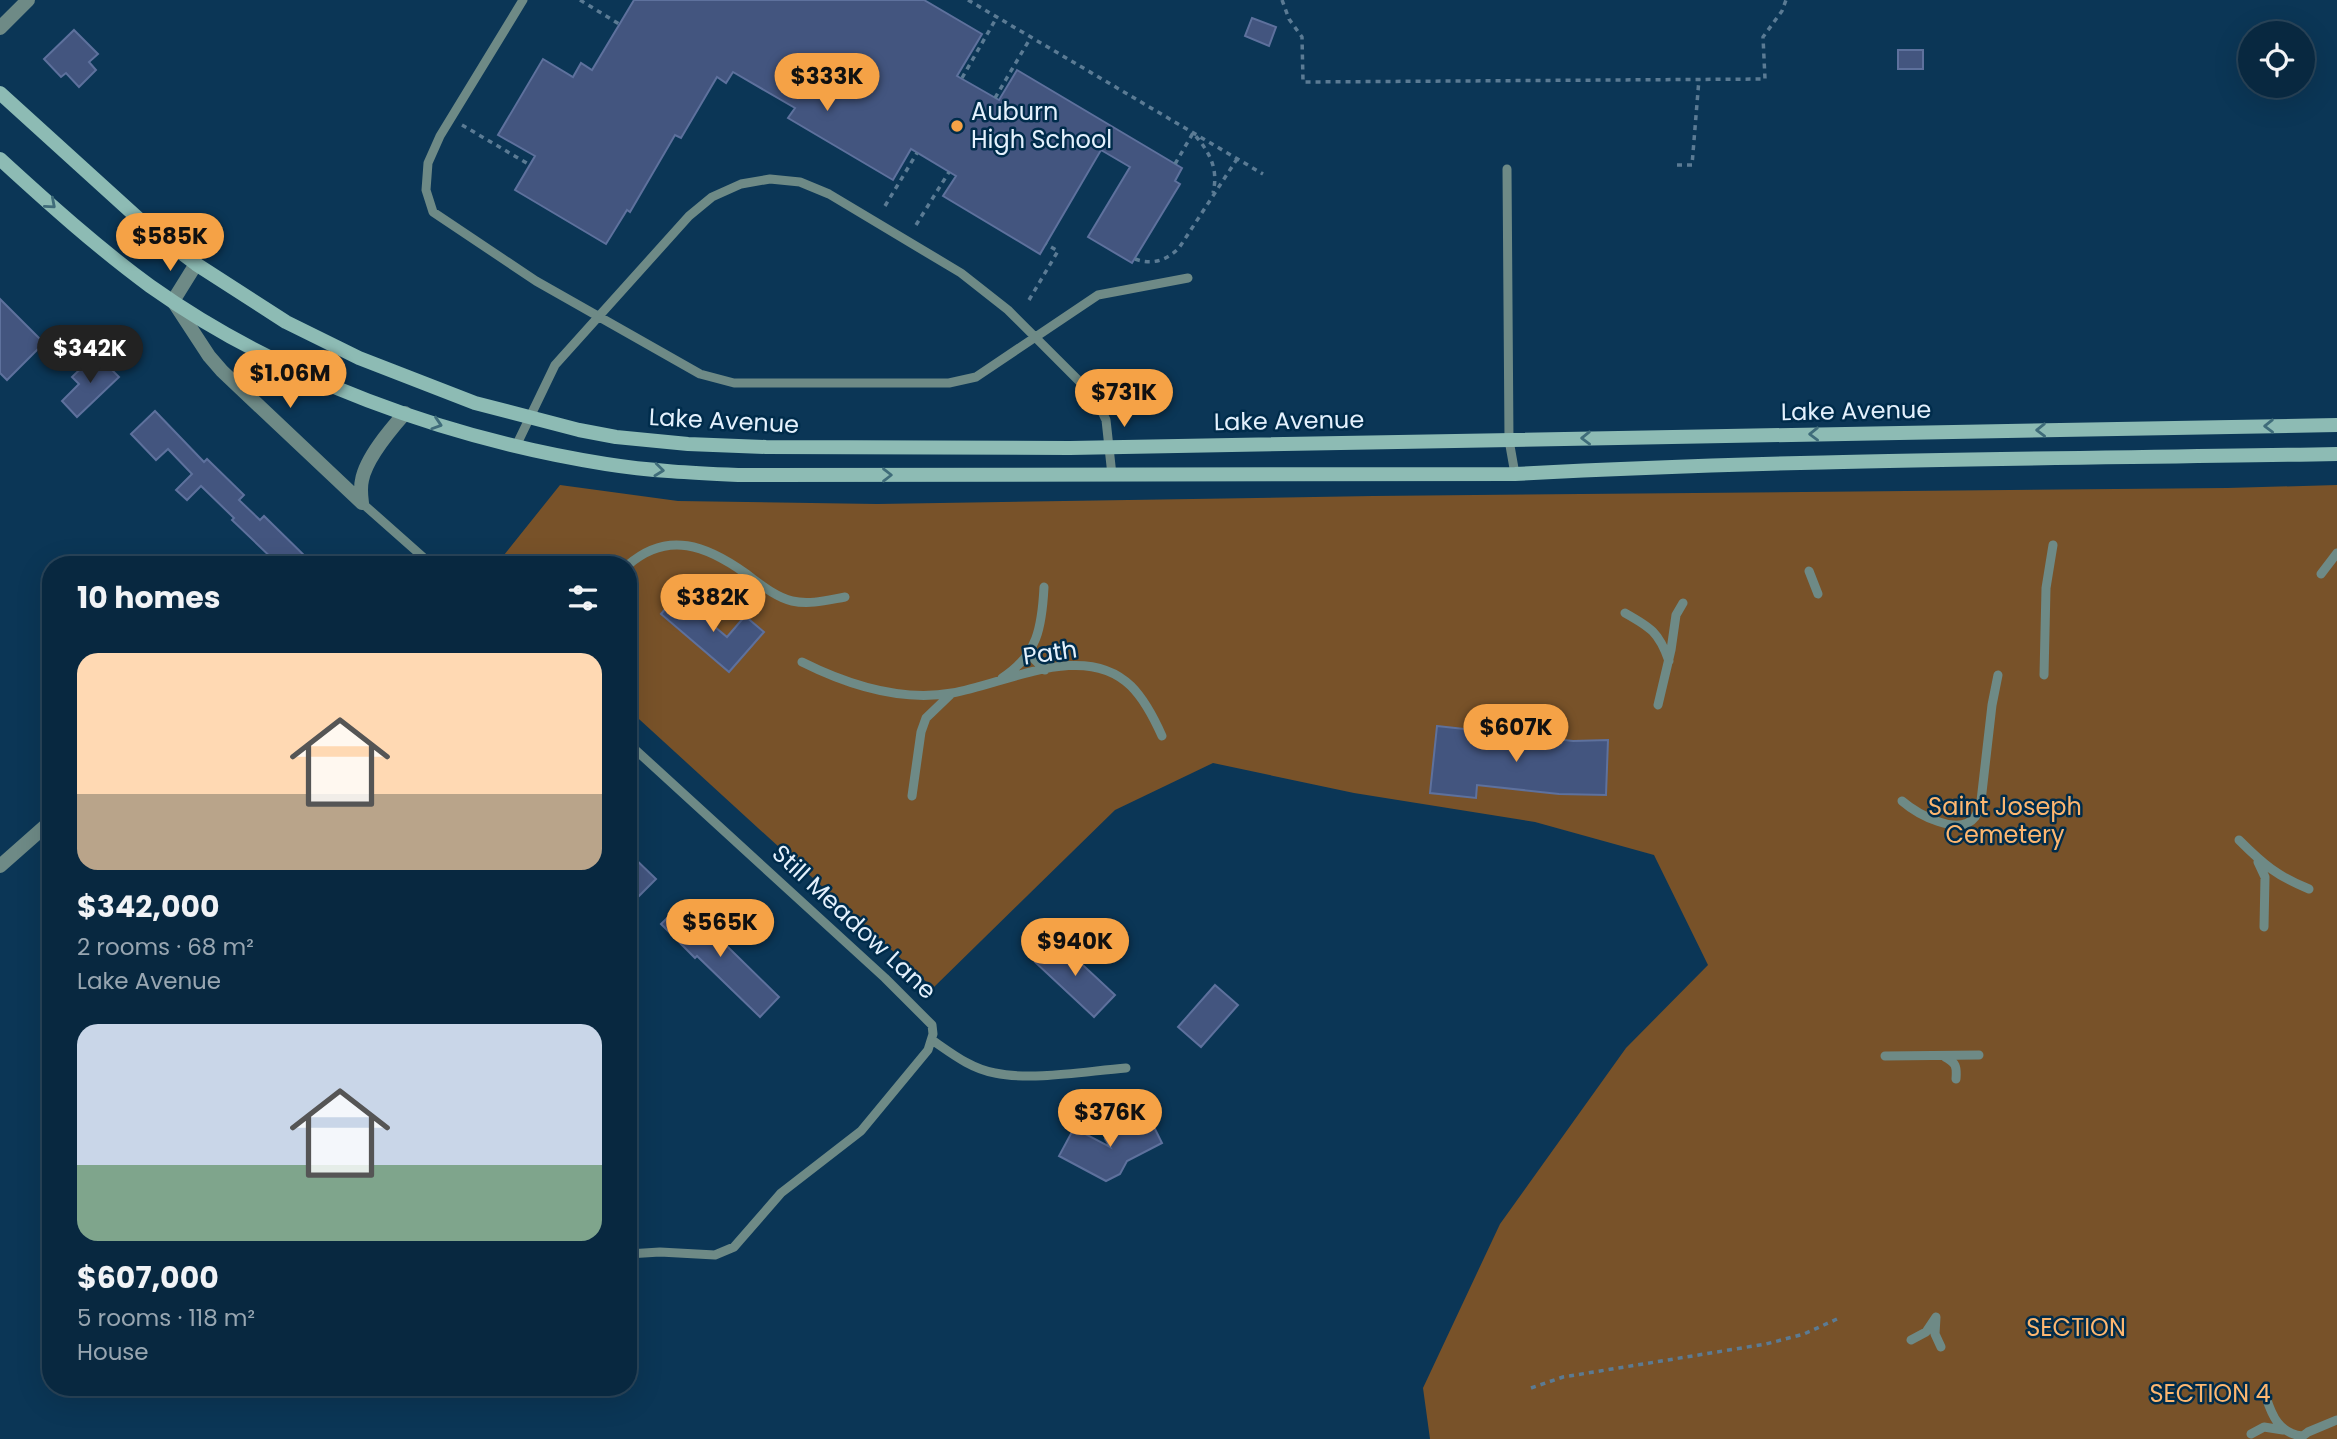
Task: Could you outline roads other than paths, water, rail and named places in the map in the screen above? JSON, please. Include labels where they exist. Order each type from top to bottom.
[{"type":"main road","name":"Lake Avenue","points":[[0,93],[142,221],[196,264],[286,322],[359,358],[475,403],[616,437],[688,444],[766,447],[1109,447],[2337,425]]},
{"type":"main road","name":"Lake Avenue","points":[[0,159],[96,244],[173,301],[271,357],[351,394],[405,413],[516,446],[607,464],[738,475],[1515,474],[1630,467],[1870,461],[2337,454]]},
{"type":"street","points":[[0,28],[28,0]]},
{"type":"street","points":[[173,301],[196,264]]},
{"type":"street","name":"Lake Avenue","points":[[173,301],[222,371],[362,503]]},
{"type":"street","points":[[362,503],[361,485],[366,468],[390,429],[405,413]]},
{"type":"street","points":[[0,866],[42,829]]},
{"type":"lane","points":[[523,0],[428,163],[426,190],[433,212],[536,281],[699,374],[734,383],[948,383],[976,377],[1098,295],[1188,278]]},
{"type":"lane","points":[[1507,169],[1509,440],[1515,474]]},
{"type":"lane","points":[[516,446],[555,365],[690,216],[712,197],[741,184],[770,179],[800,182],[829,194],[961,273],[1007,310],[1095,397],[1106,420],[1112,475]]},
{"type":"lane","points":[[362,503],[422,556]]},
{"type":"lane","points":[[637,557],[670,544],[700,547],[734,565],[768,590],[791,601],[813,603],[845,597]]},
{"type":"lane","points":[[2044,675],[2046,588],[2053,545]]},
{"type":"lane","points":[[2321,574],[2337,553]]},
{"type":"lane","points":[[1810,571],[1818,594]]},
{"type":"lane","name":"Path","points":[[994,682],[1011,672],[1028,653],[1040,624],[1044,587]]},
{"type":"lane","points":[[1658,705],[1669,661],[1676,615],[1683,603]]},
{"type":"lane","points":[[1625,613],[1651,627],[1662,642],[1669,661]]},
{"type":"lane","points":[[1028,653],[1045,670]]},
{"type":"lane","name":"Path","points":[[802,662],[834,678],[873,690],[919,695],[952,693],[1063,666],[1085,665],[1121,676],[1144,702],[1162,736]]},
{"type":"lane","points":[[1902,802],[1917,814],[1936,821],[1960,825],[1970,822],[1976,816],[1981,801],[1998,675]]},
{"type":"lane","name":"Path","points":[[912,796],[921,732],[926,718],[952,693]]},
{"type":"lane","name":"Still Meadow Lane","points":[[637,751],[885,978],[932,1025],[932,1040],[928,1050],[861,1131],[781,1193],[734,1247],[715,1255],[637,1253]]},
{"type":"lane","points":[[2239,841],[2256,858],[2285,879],[2309,889]]},
{"type":"lane","points":[[2256,858],[2265,877],[2264,927]]},
{"type":"lane","points":[[932,1040],[967,1063],[993,1073],[1015,1076],[1126,1068]]},
{"type":"lane","points":[[1885,1056],[1979,1055]]},
{"type":"lane","points":[[1943,1057],[1954,1062],[1957,1067],[1956,1079]]},
{"type":"lane","points":[[1911,1340],[1926,1332],[1936,1317],[1935,1334],[1941,1347]]},
{"type":"lane","points":[[2266,1396],[2273,1419],[2288,1435]]},
{"type":"lane","points":[[2252,1434],[2264,1427],[2276,1427],[2288,1435],[2300,1438],[2337,1420]]},
{"type":"place","name":"Auburn High School","points":[[957,126]]},
{"type":"park label","name":"Saint Joseph Cemetery","points":[[2005,821]]},
{"type":"park label","name":"SECTION","points":[[2076,1328]]},
{"type":"park label","name":"SECTION 4","points":[[2210,1394]]}]
